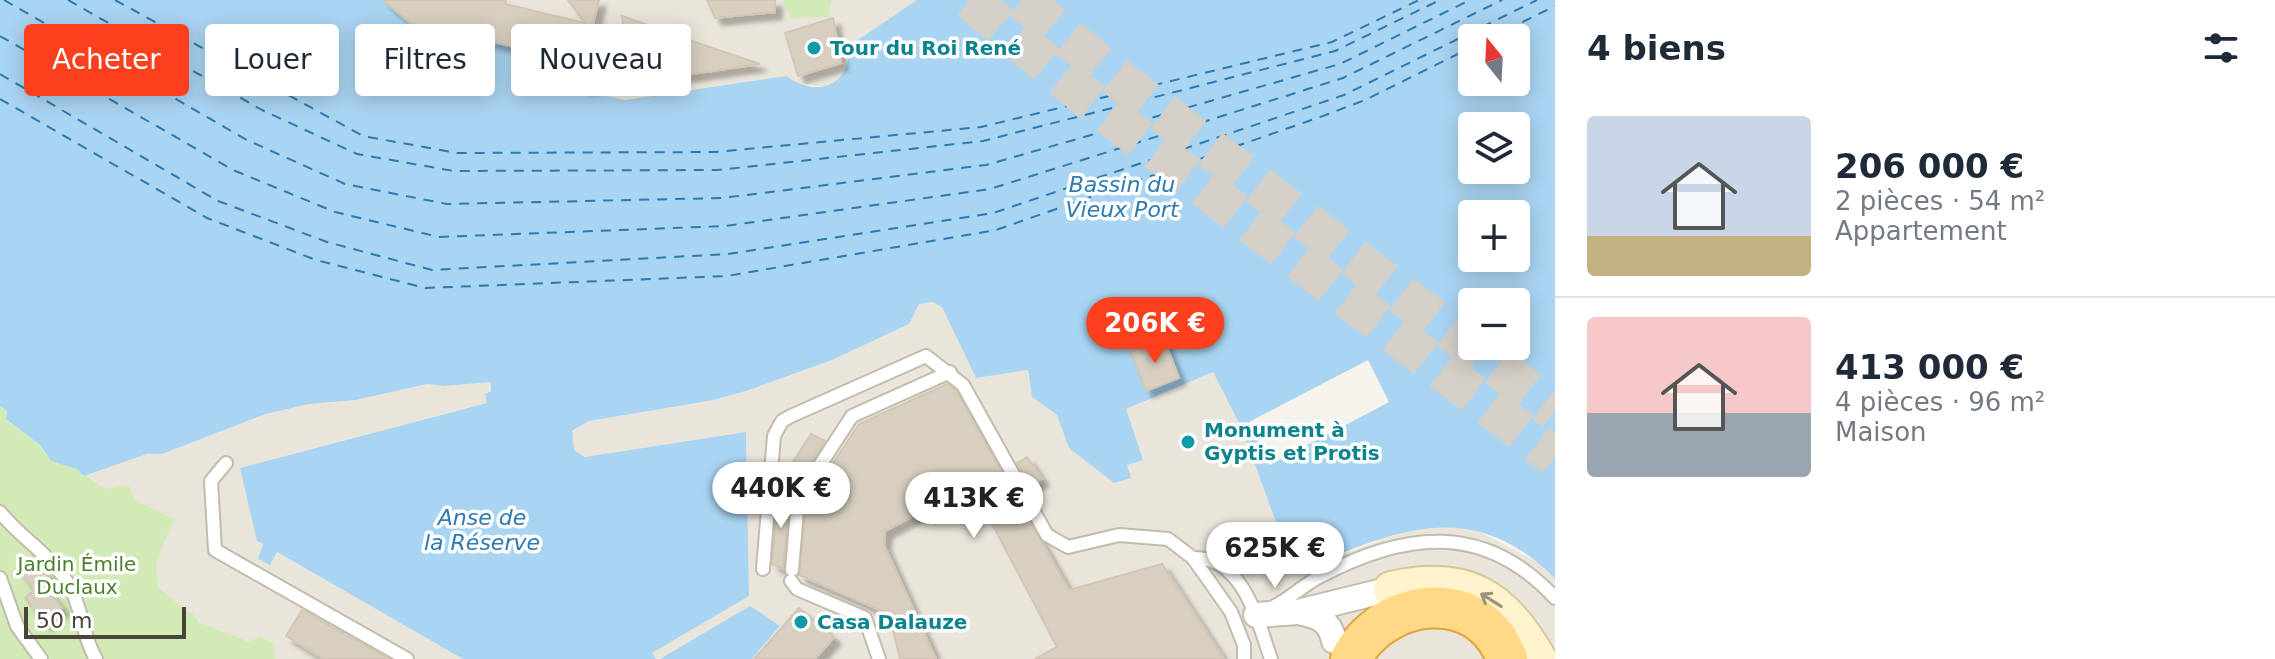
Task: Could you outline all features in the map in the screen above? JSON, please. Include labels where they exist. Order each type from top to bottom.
[{"type":"highway","points":[[1337,653],[1359,606],[1391,589]]},
{"type":"highway","points":[[1337,653],[1390,616],[1409,609],[1433,606],[1456,609],[1479,622],[1498,641],[1507,659]]},
{"type":"main road","points":[[1391,589],[1437,583],[1476,591],[1505,609],[1539,659]]},
{"type":"street","points":[[1256,615],[1298,612],[1391,589]]},
{"type":"street","points":[[1298,612],[1320,617],[1328,624],[1337,653]]},
{"type":"lane","points":[[763,569],[772,446],[782,421],[917,357],[929,357],[963,385],[1053,541],[1068,547],[1119,535],[1168,539],[1193,558],[1231,612],[1244,645],[1244,659]]},
{"type":"lane","points":[[879,659],[865,618],[797,589],[791,575],[798,499],[852,416],[950,372]]},
{"type":"lane","points":[[226,463],[211,481],[215,550],[407,659]]},
{"type":"lane","points":[[0,512],[58,567],[72,590],[88,646],[96,659]]},
{"type":"lane","points":[[1256,615],[1284,602],[1322,575],[1386,548],[1431,540],[1470,545],[1499,553],[1528,571],[1555,598]]},
{"type":"lane","points":[[1193,558],[1205,557],[1241,582],[1271,659]]},
{"type":"lane","points":[[0,578],[17,626],[41,659]]},
{"type":"shaded area","points":[[383,0],[917,0],[850,46],[850,65],[837,83],[824,87],[794,82],[785,76],[691,90],[691,24],[511,24],[511,46],[495,43],[495,24],[410,23]]},
{"type":"shaded area","points":[[607,96],[652,96],[625,100]]},
{"type":"shaded area","points":[[933,302],[942,306],[976,378],[1028,370],[1032,397],[1057,415],[1069,448],[1127,465],[1126,409],[1213,372],[1242,429],[1300,570],[1414,528],[1450,526],[1480,532],[1541,564],[1555,578],[1555,659],[752,659],[780,627],[656,659],[652,653],[749,596],[746,432],[585,457],[574,450],[572,432],[589,421],[714,400],[749,390],[832,360],[909,324],[919,304]]},
{"type":"shaded area","points":[[461,382],[490,382],[487,403],[240,468],[263,544],[463,659],[0,659],[0,406],[84,476],[147,454],[162,454],[266,414],[309,404],[356,400],[427,384],[443,386]]},
{"type":"green space","points":[[783,0],[832,0],[828,17],[790,18]]},
{"type":"green space","name":"Jardin Émile Duclaux","points":[[0,406],[7,411],[6,420],[40,446],[46,456],[77,469],[105,489],[128,485],[135,500],[174,519],[156,562],[158,587],[189,613],[193,612],[198,622],[249,642],[260,636],[274,645],[275,659],[0,659]]},
{"type":"water","points":[[0,0],[383,0],[414,24],[355,24],[355,96],[495,96],[495,43],[511,46],[511,96],[607,96],[625,100],[691,96],[691,90],[786,76],[809,86],[830,85],[844,71],[849,46],[917,0],[1555,0],[1555,578],[1523,552],[1492,536],[1462,529],[1431,528],[1368,543],[1300,570],[1297,561],[1291,563],[1242,429],[1213,372],[1126,409],[1143,460],[1127,465],[1131,478],[1114,483],[1069,448],[1057,415],[1032,397],[1028,370],[976,378],[942,307],[933,302],[919,304],[909,324],[832,360],[749,390],[714,400],[589,421],[572,431],[574,450],[585,457],[746,432],[749,596],[652,653],[656,659],[463,659],[277,552],[270,565],[258,559],[263,544],[257,541],[240,468],[487,403],[485,394],[491,391],[490,382],[443,386],[427,384],[356,400],[309,404],[266,414],[162,454],[147,454],[84,476],[77,469],[51,461],[40,445],[6,419],[7,411],[0,406]]},
{"type":"water","points":[[750,606],[780,626],[752,659],[660,659]]},
{"type":"pier","points":[[1368,360],[1389,402],[1270,465],[1249,422]]},
{"type":"building","points":[[383,0],[506,0],[505,4],[585,23],[568,0],[599,0],[593,24],[511,24],[511,46],[495,43],[495,24],[410,23]]},
{"type":"building","points":[[707,0],[775,0],[775,12],[715,18]]},
{"type":"building","points":[[622,16],[644,24],[623,24]]},
{"type":"building","name":"Tour du Roi René","points":[[833,18],[841,63],[798,76],[785,33]]},
{"type":"building","points":[[691,41],[692,41],[760,64],[691,74]]},
{"type":"building","points":[[1164,339],[1179,378],[1146,391],[1131,352]]},
{"type":"building","points":[[947,384],[956,391],[1069,590],[1162,564],[1224,659],[1035,659],[1057,647],[980,501],[959,492],[885,531],[884,545],[936,659],[900,659],[889,614],[799,575],[807,502],[859,424]]},
{"type":"building","points":[[811,434],[825,441],[796,486],[786,473]]},
{"type":"building","points":[[1027,457],[1042,479],[1030,486],[1017,463]]},
{"type":"building","points":[[778,493],[790,496],[783,569],[772,564]]},
{"type":"building","points":[[32,556],[49,577],[34,590],[18,570]]},
{"type":"building","points":[[43,583],[62,608],[44,623],[25,598]]},
{"type":"building","name":"Casa Dalauze","points":[[799,608],[834,637],[815,659],[754,659]]},
{"type":"building","points":[[302,610],[389,659],[324,659],[286,636]]},
{"type":"ferry route","points":[[4,0],[247,140],[345,184],[447,204],[722,198],[986,165],[1340,64],[1470,0]]},
{"type":"ferry route","points":[[68,0],[262,110],[357,154],[454,171],[718,170],[983,141],[1335,51],[1440,0]]},
{"type":"ferry route","points":[[115,0],[363,136],[457,153],[715,152],[981,127],[1332,42],[1419,0]]},
{"type":"ferry route","points":[[0,36],[233,170],[335,212],[439,237],[725,226],[990,189],[1343,78],[1502,0]]},
{"type":"ferry route","points":[[0,74],[218,201],[327,242],[432,270],[728,254],[993,213],[1344,95],[1537,0]]},
{"type":"ferry route","points":[[1518,24],[1555,6]]},
{"type":"ferry route","points":[[0,99],[207,218],[316,260],[425,288],[727,276],[996,230],[1365,100],[1458,54]]},
{"type":"tunnel","points":[[970,0],[1087,98],[1555,457]]},
{"type":"tunnel","points":[[1022,0],[1108,71],[1555,411]]},
{"type":"place","name":"Tour du Roi René","points":[[814,48]]},
{"type":"place","name":"Monument à Gyptis et Protis","points":[[1188,442]]},
{"type":"place","name":"Casa Dalauze","points":[[801,622]]},
{"type":"water label","name":"Bassin du Vieux Port","points":[[1122,196]]},
{"type":"water label","name":"Anse de la Réserve","points":[[482,530]]}]
